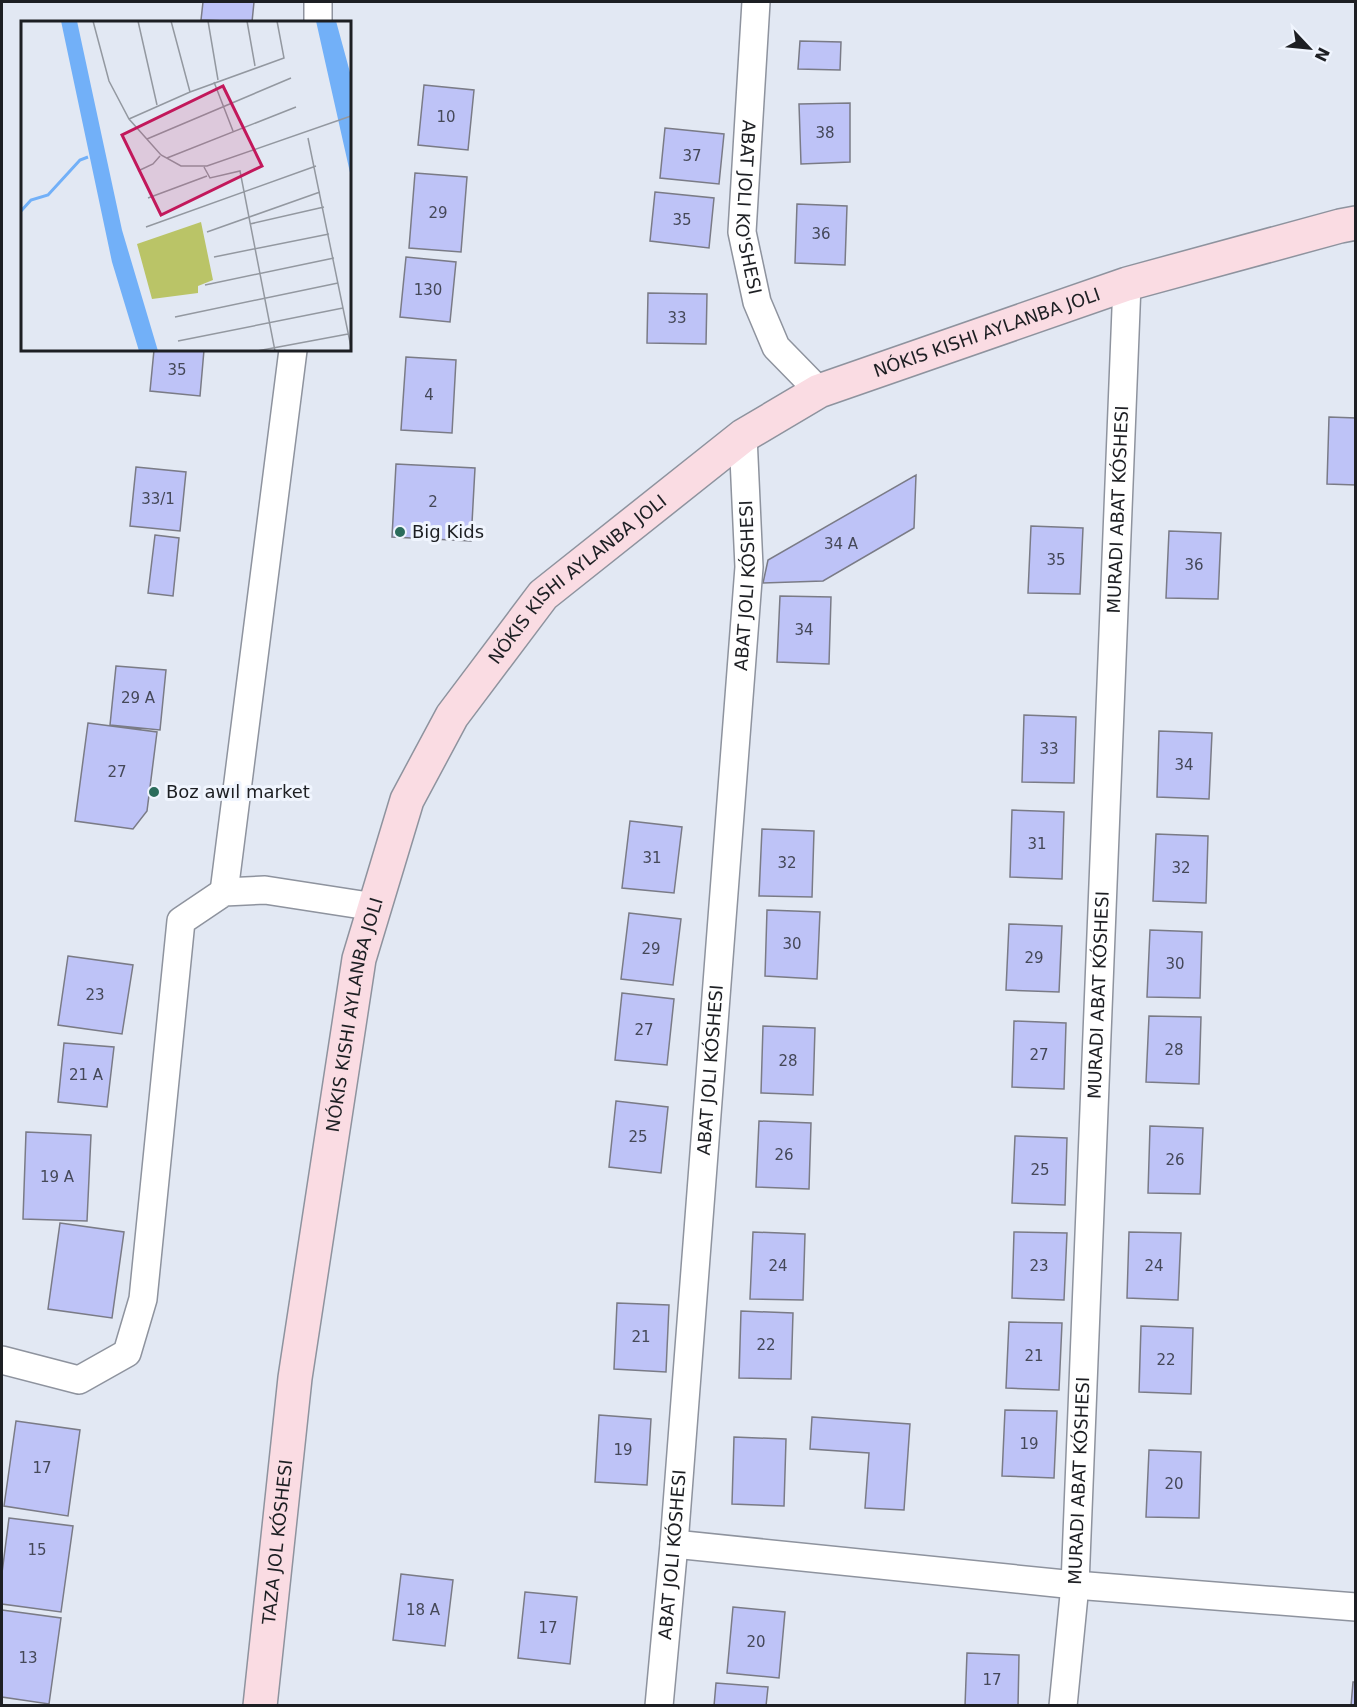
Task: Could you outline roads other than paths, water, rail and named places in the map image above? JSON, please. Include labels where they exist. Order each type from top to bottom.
[{"type":"main road","name":"TAZA JOL KÓSHESI","points":[[260,1706],[296,1378],[359,959],[407,800],[452,716],[543,595],[742,436],[819,391],[1127,284],[1356,223]]},
{"type":"street","points":[[318,2],[318,21]]},
{"type":"street","name":"ABAT JOLI KO'SHESI","points":[[756,2],[742,232],[757,302],[776,347],[819,391]]},
{"type":"street","points":[[1063,1706],[1074,1585],[1127,284]]},
{"type":"street","points":[[224,892],[293,351]]},
{"type":"street","points":[[659,1706],[674,1544],[749,567],[742,436]]},
{"type":"street","points":[[2,1360],[79,1380],[126,1353],[143,1299],[181,921],[224,892],[265,890],[375,907]]},
{"type":"street","points":[[674,1544],[1074,1585],[1356,1607]]},
{"type":"place","name":"Big Kids","points":[[400,532]]},
{"type":"place","name":"Boz awıl market","points":[[154,792]]}]
